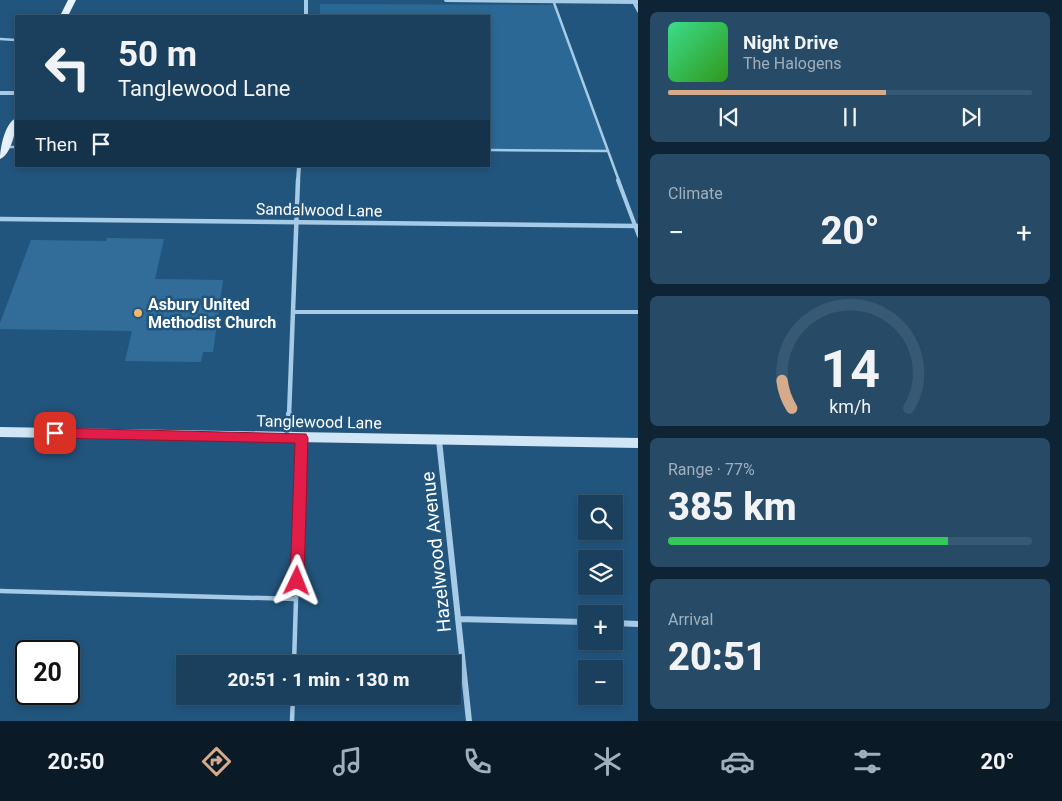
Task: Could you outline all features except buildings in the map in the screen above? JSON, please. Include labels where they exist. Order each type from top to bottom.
[{"type":"main road","points":[[64,15],[72,0]]},
{"type":"main road","points":[[2,152],[15,123]]},
{"type":"main road","name":"Tanglewood Lane","points":[[0,432],[638,443]]},
{"type":"street","points":[[306,0],[306,15]]},
{"type":"street","points":[[446,0],[638,2]]},
{"type":"street","points":[[633,1],[638,11]]},
{"type":"street","points":[[0,92],[15,93]]},
{"type":"street","points":[[288,438],[299,167]]},
{"type":"street","name":"Sandalwood Lane","points":[[0,219],[636,226]]},
{"type":"street","name":"Hazelwood Avenue","points":[[439,440],[469,721]]},
{"type":"street","points":[[458,619],[578,622]]},
{"type":"street","points":[[623,623],[638,624]]},
{"type":"lane","points":[[554,0],[638,236]]},
{"type":"lane","points":[[0,40],[15,40]]},
{"type":"lane","points":[[2,152],[15,148]]},
{"type":"lane","points":[[490,150],[608,151]]},
{"type":"lane","points":[[293,312],[638,312]]},
{"type":"lane","points":[[294,655],[301,438]]},
{"type":"lane","points":[[0,592],[296,599]]},
{"type":"lane","points":[[292,721],[293,705]]},
{"type":"shaded area","points":[[320,4],[555,5],[608,151],[490,150],[490,15],[320,15]]},
{"type":"place","name":"Asbury United Methodist Church","points":[[138,313]]},
{"type":"route","points":[[55,433],[301,438],[297,581]]}]
